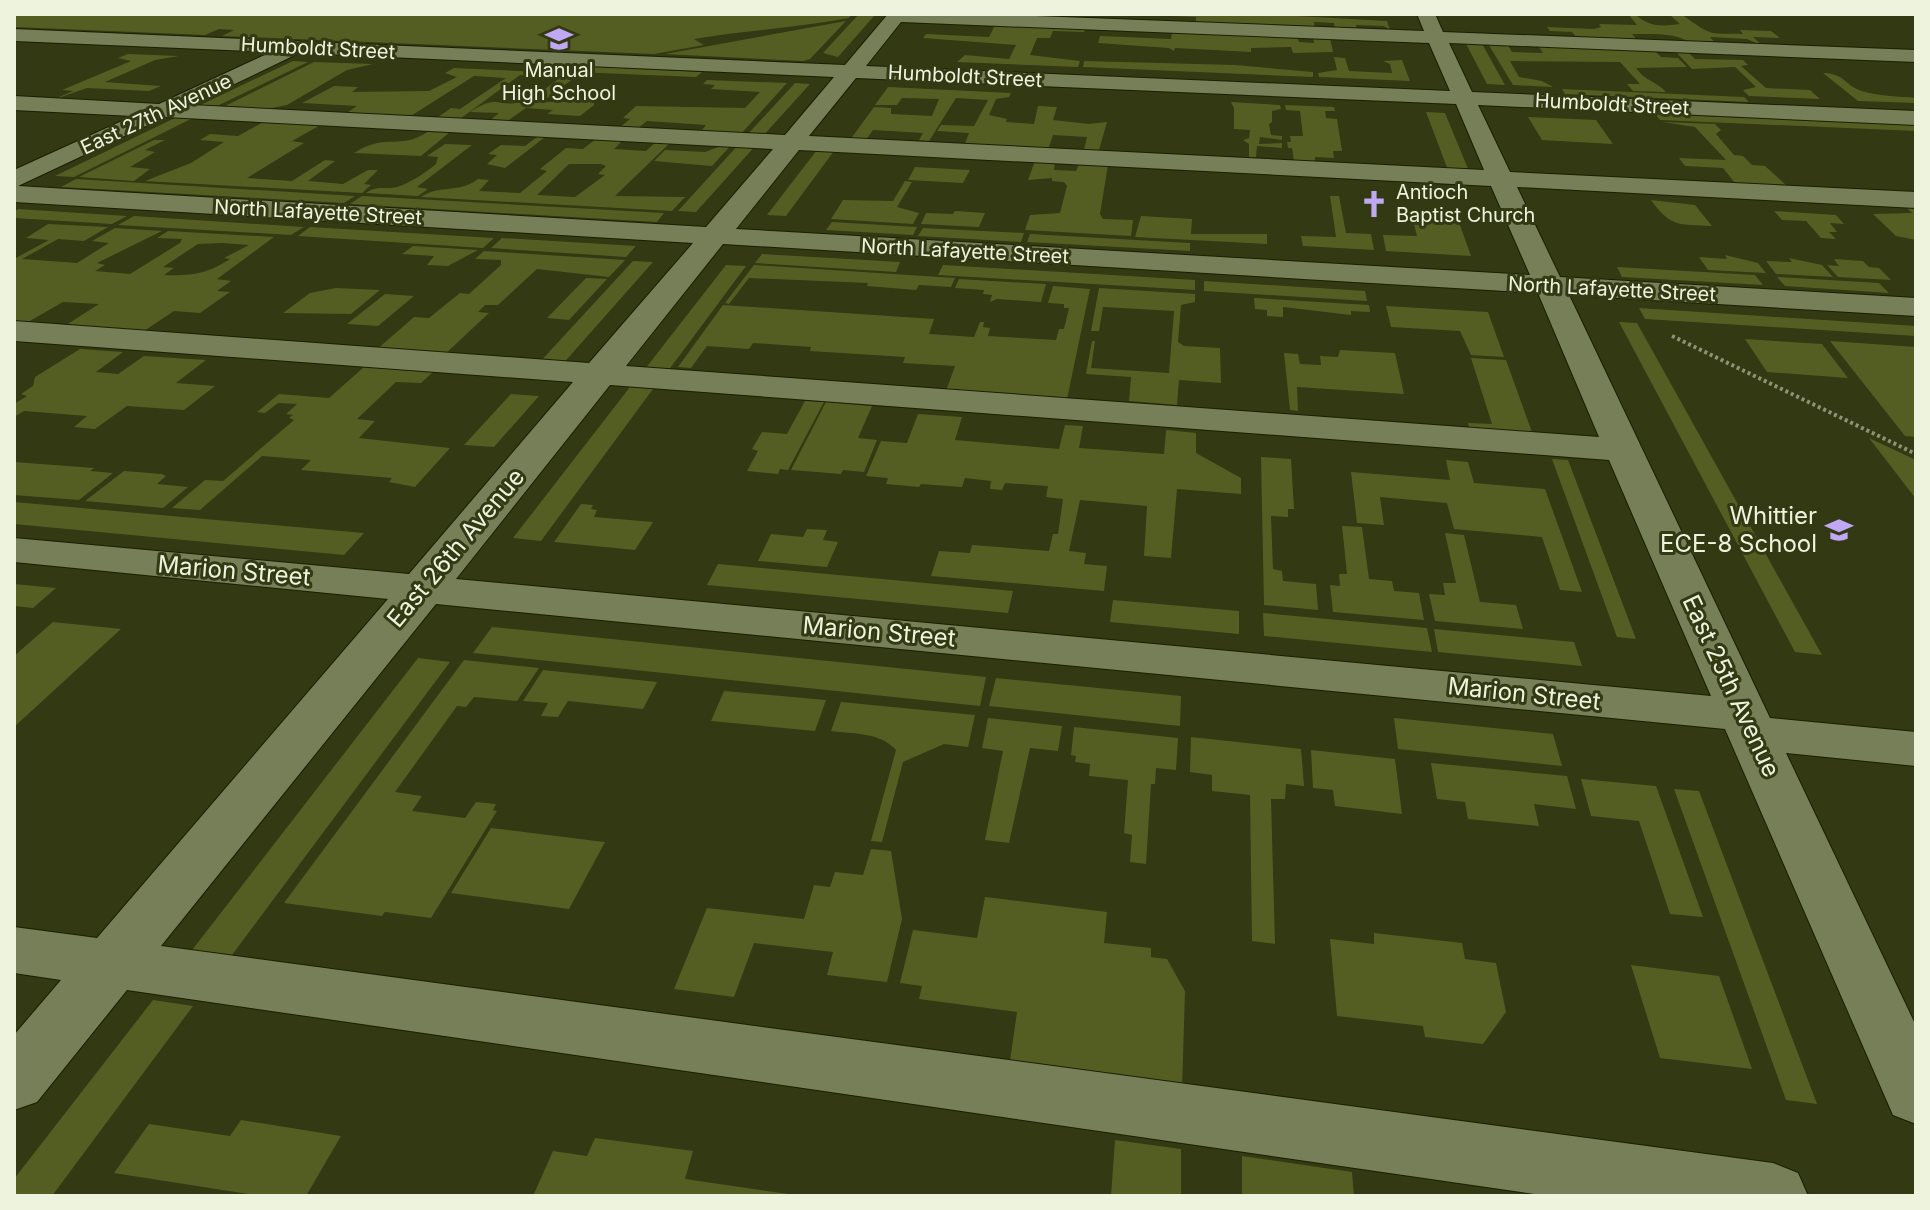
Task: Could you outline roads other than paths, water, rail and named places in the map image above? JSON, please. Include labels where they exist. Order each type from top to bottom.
[{"type":"street","name":"East 25th Avenue","points":[[1426,14],[1916,1095]]},
{"type":"street","points":[[897,15],[1916,56]]},
{"type":"street","name":"East 26th Avenue","points":[[14,1082],[897,15]]},
{"type":"street","name":"Humboldt Street","points":[[14,35],[1916,118]]},
{"type":"street","name":"East 27th Avenue","points":[[14,180],[297,47]]},
{"type":"street","points":[[14,103],[1916,200]]},
{"type":"street","name":"North Lafayette Street","points":[[14,194],[714,236],[1286,258],[1549,285],[1916,307]]},
{"type":"street","points":[[14,331],[1624,450]]},
{"type":"street","name":"Marion Street","points":[[14,550],[422,588],[1748,724],[1916,749]]},
{"type":"street","points":[[14,950],[1773,1196]]},
{"type":"place","name":"Manual High School","points":[[559,39]]},
{"type":"place","name":"Antioch Baptist Church","points":[[1374,204]]},
{"type":"place","name":"Whittier ECE-8 School","points":[[1839,530]]}]
